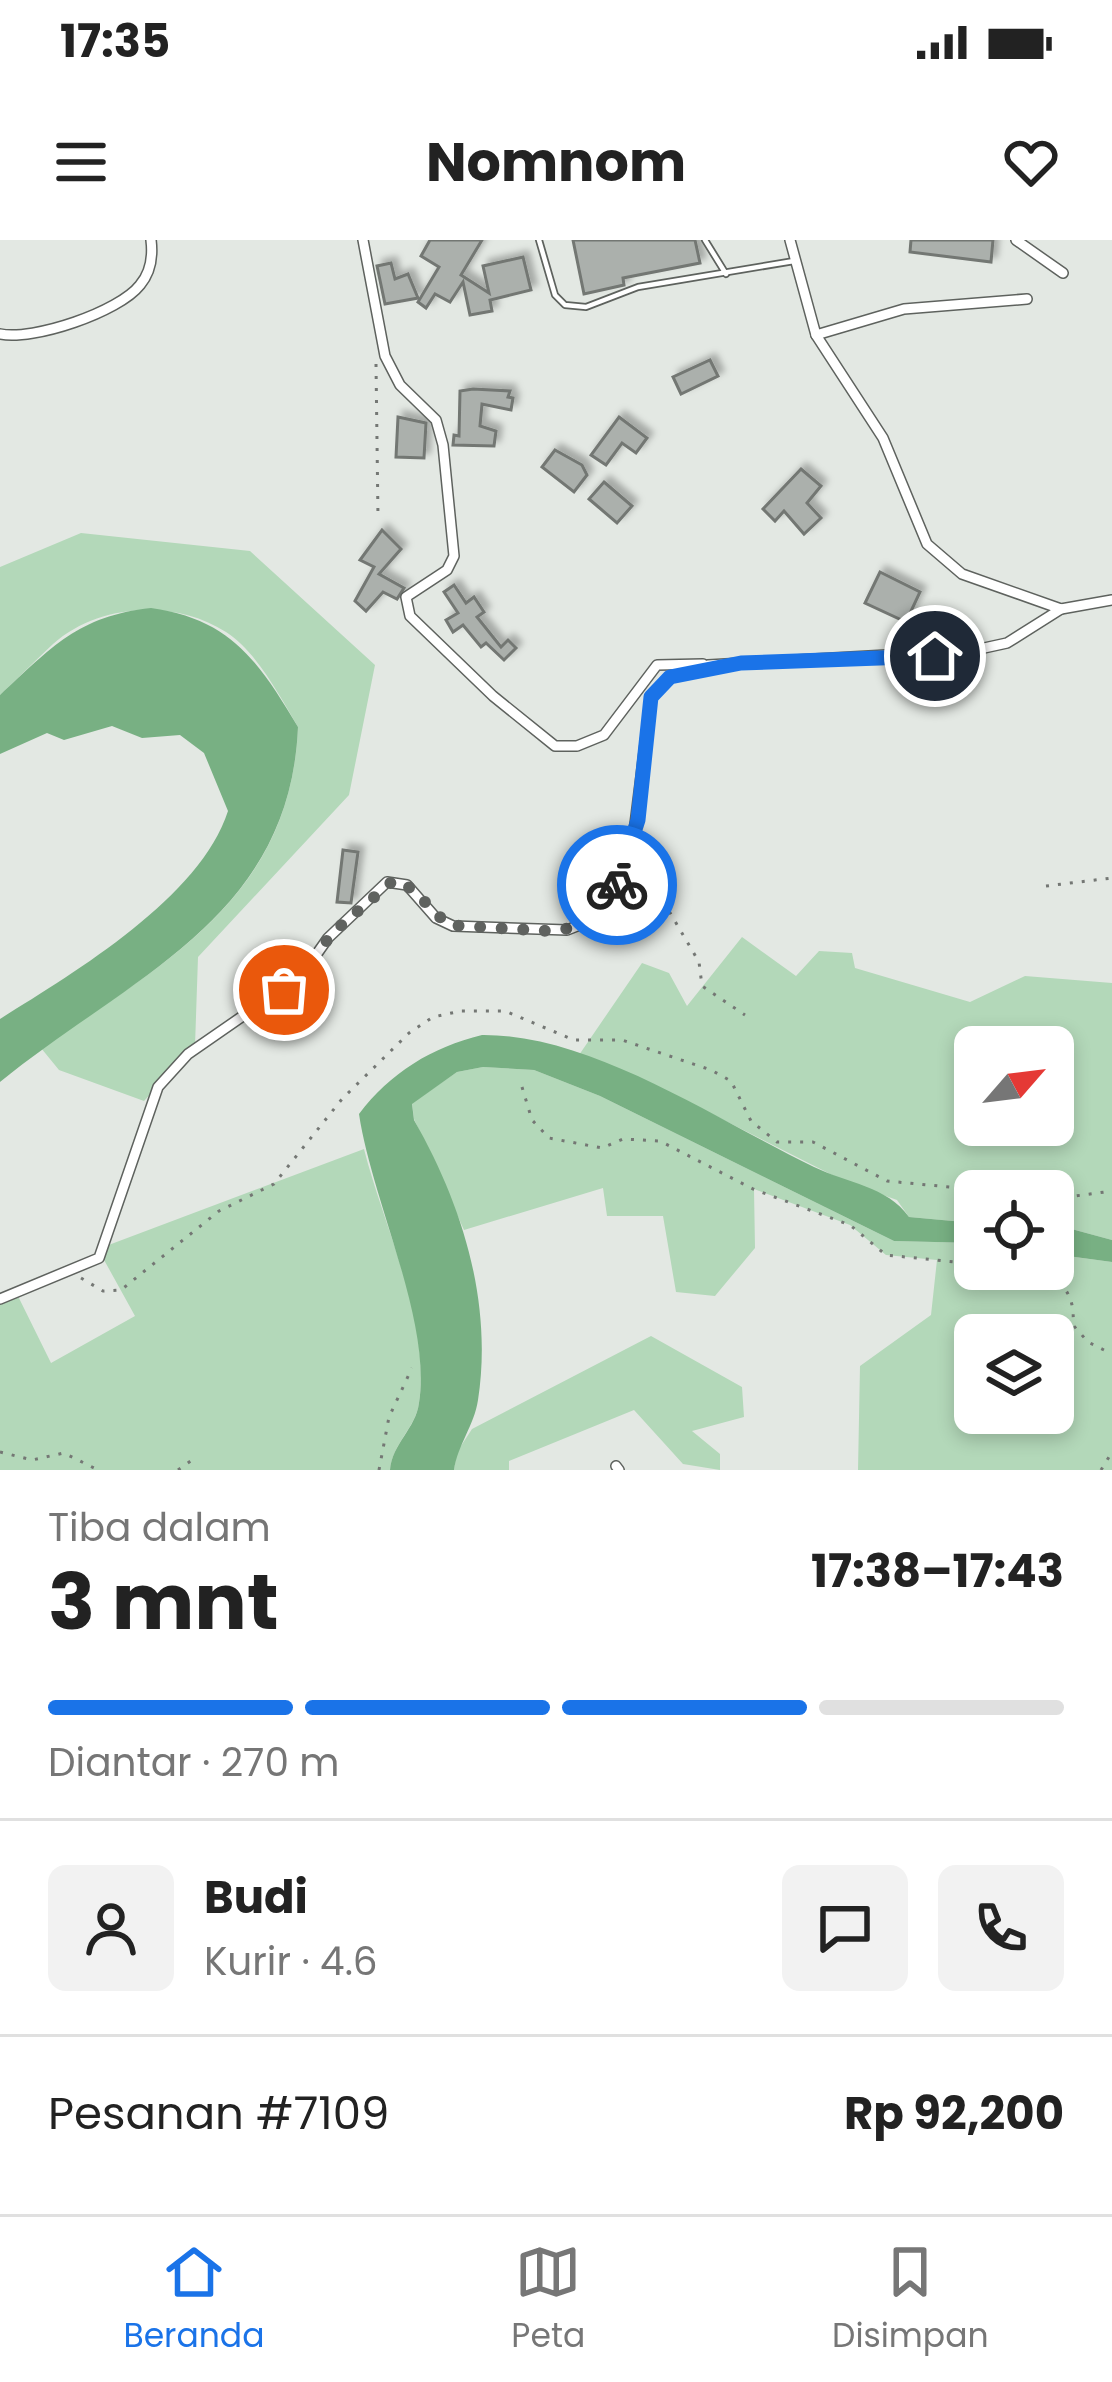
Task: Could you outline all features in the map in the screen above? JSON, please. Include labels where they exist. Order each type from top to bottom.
[{"type":"street","points":[[0,334],[19,337],[65,325],[133,292],[152,262],[151,240]]},
{"type":"street","points":[[363,240],[385,356],[400,385],[436,420],[443,445],[454,556],[447,570],[406,597],[410,616],[493,696],[555,746],[577,746],[604,735],[658,665],[975,650],[1007,643],[1061,609],[1112,600]]},
{"type":"street","points":[[790,240],[816,335],[883,438],[927,544],[962,574],[1061,609]]},
{"type":"street","points":[[1016,240],[1063,273]]},
{"type":"street","points":[[816,335],[904,309],[1027,299]]},
{"type":"street","points":[[0,1299],[41,1279],[70,1273],[105,1252],[148,1103],[168,1075],[188,1054],[302,975],[328,938],[387,882],[412,889],[448,925],[576,930],[605,910],[632,848],[651,697],[670,677],[708,665]]},
{"type":"lane","points":[[539,240],[548,282],[565,305],[586,307],[638,287],[794,261]]},
{"type":"lane","points":[[705,240],[726,274]]},
{"type":"path","points":[[376,364],[378,517]]},
{"type":"path","points":[[632,848],[699,962],[702,986],[746,1015]]},
{"type":"path","points":[[1046,886],[1112,878]]},
{"type":"path","points":[[70,1273],[103,1291],[121,1291],[219,1210],[274,1184],[342,1100],[409,1033],[433,1017],[461,1011],[506,1011],[574,1040],[622,1040],[711,1070],[730,1081],[752,1121],[777,1142],[813,1142],[887,1181],[954,1187]]},
{"type":"path","points":[[522,1087],[532,1120],[549,1138],[602,1148],[623,1139],[659,1141],[753,1189],[850,1226],[886,1255],[954,1262]]},
{"type":"path","points":[[1074,1196],[1112,1191]]},
{"type":"path","points":[[1068,1290],[1075,1302],[1073,1325],[1088,1342],[1112,1354]]},
{"type":"path","points":[[379,1470],[389,1417],[412,1368]]},
{"type":"path","points":[[0,1452],[32,1460],[64,1453],[98,1470]]},
{"type":"path","points":[[1102,1470],[1112,1452]]},
{"type":"path","points":[[178,1470],[195,1458]]},
{"type":"shaded area","points":[[81,533],[250,551],[375,665],[349,795],[198,957],[195,1046],[144,1101],[59,1070],[41,1048],[175,953],[247,881],[272,837],[290,786],[298,727],[266,675],[237,640],[206,621],[161,610],[115,613],[72,630],[0,695],[0,567]]},
{"type":"shaded area","points":[[151,608],[202,622],[222,633],[270,683],[298,727],[288,793],[266,849],[234,896],[195,937],[0,1082],[0,1019],[98,955],[163,903],[213,843],[228,811],[204,753],[180,735],[142,738],[112,726],[64,740],[47,733],[0,754],[0,695],[51,648],[85,626]]},
{"type":"shaded area","points":[[742,937],[796,976],[819,951],[852,953],[855,968],[970,1002],[1025,976],[1112,983],[1112,1240],[1074,1230],[1074,1170],[954,1170],[954,1221],[909,1217],[897,1200],[846,1182],[704,1110],[579,1055],[642,963],[669,973],[687,1006]]},
{"type":"shaded area","points":[[482,1035],[524,1038],[610,1064],[814,1167],[890,1198],[909,1217],[954,1221],[954,1242],[894,1241],[600,1096],[534,1070],[483,1067],[457,1072],[412,1104],[414,1120],[446,1185],[470,1255],[481,1327],[478,1400],[454,1470],[390,1470],[417,1412],[421,1371],[409,1298],[359,1114],[384,1086],[446,1047]]},
{"type":"shaded area","points":[[483,1067],[534,1070],[600,1096],[894,1241],[954,1242],[954,1290],[1074,1290],[1074,1257],[1112,1262],[1112,1470],[858,1470],[860,1366],[931,1315],[937,1260],[886,1255],[850,1225],[754,1189],[755,1248],[715,1296],[676,1292],[663,1216],[607,1216],[603,1188],[464,1230],[414,1119],[412,1103],[457,1072]]},
{"type":"shaded area","points":[[364,1149],[404,1275],[421,1372],[417,1412],[390,1470],[0,1470],[0,1295],[14,1288],[51,1363],[135,1316],[98,1249]]},
{"type":"shaded area","points":[[1074,1230],[1112,1240],[1112,1262],[1074,1257]]},
{"type":"shaded area","points":[[651,1336],[742,1387],[744,1417],[692,1431],[720,1454],[720,1470],[683,1464],[634,1410],[509,1461],[509,1470],[454,1470],[457,1452],[472,1429]]},
{"type":"building","points":[[430,240],[482,240],[461,275],[489,293],[483,266],[523,257],[531,290],[490,300],[492,311],[470,315],[463,282],[450,302],[435,294],[426,308],[418,302],[439,267],[421,256]]},
{"type":"building","points":[[573,240],[695,240],[700,263],[623,278],[624,285],[584,294]]},
{"type":"building","points":[[911,240],[993,240],[991,262],[910,252]]},
{"type":"building","points":[[391,263],[395,279],[408,274],[418,298],[385,304],[377,266]]},
{"type":"building","points":[[710,360],[718,376],[681,394],[673,377]]},
{"type":"building","points":[[460,391],[510,391],[508,397],[513,398],[511,410],[482,404],[480,426],[496,431],[494,446],[453,445],[454,435],[459,436]]},
{"type":"building","points":[[398,417],[426,423],[424,458],[396,457]]},
{"type":"building","points":[[619,417],[647,438],[636,453],[622,443],[606,465],[591,455]]},
{"type":"building","points":[[555,450],[582,465],[587,475],[574,492],[542,467]]},
{"type":"building","points":[[801,469],[821,486],[807,503],[821,518],[804,534],[784,511],[775,521],[763,509]]},
{"type":"building","points":[[604,482],[632,506],[617,523],[589,499]]},
{"type":"building","points":[[382,530],[401,549],[379,574],[404,588],[397,599],[383,592],[366,611],[355,601],[374,567],[360,560]]},
{"type":"building","points":[[880,572],[920,592],[906,622],[865,603]]},
{"type":"building","points":[[454,585],[466,603],[474,597],[484,612],[477,617],[501,647],[508,640],[516,648],[504,660],[486,643],[481,647],[463,625],[453,632],[446,620],[458,613],[444,592]]},
{"type":"building","points":[[343,850],[358,852],[351,903],[337,902]]},
{"type":"way so far","points":[[284,990],[302,975],[337,929],[387,882],[400,881],[412,889],[432,915],[448,925],[548,931],[589,926],[605,910],[617,885]]},
{"type":"route","points":[[617,885],[638,820],[651,697],[670,677],[708,665],[935,656]]}]
